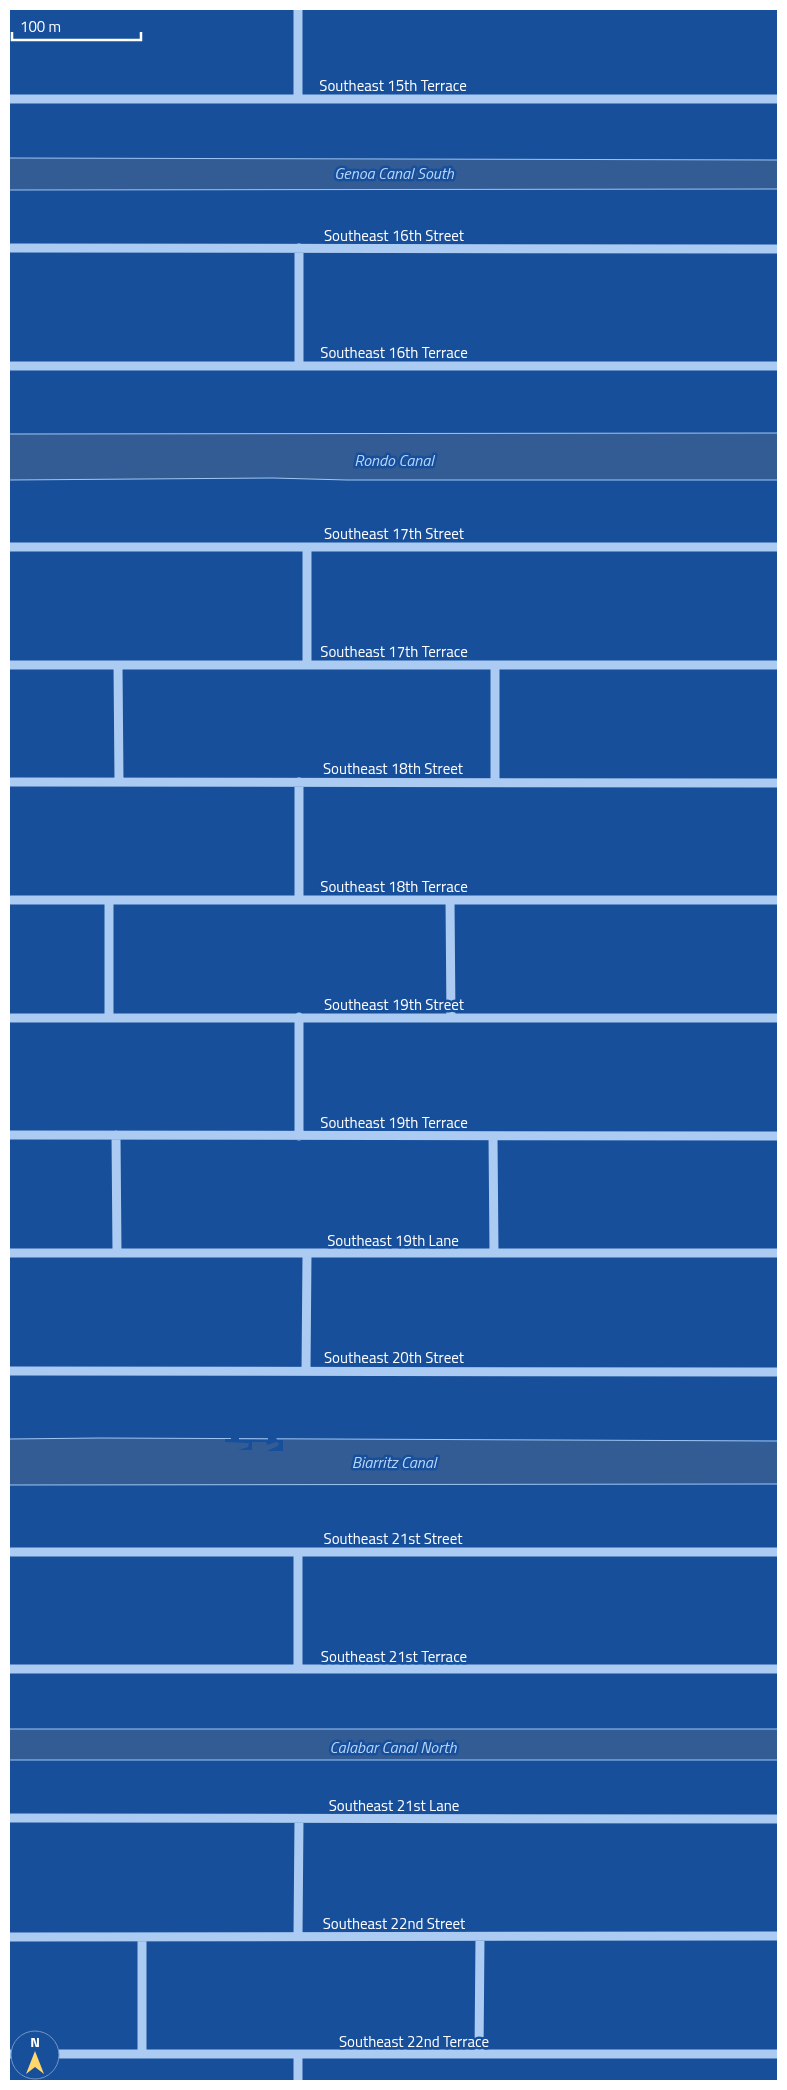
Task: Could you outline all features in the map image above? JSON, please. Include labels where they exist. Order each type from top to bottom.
[{"type":"street","points":[[298,9],[298,99]]},
{"type":"street","name":"Southeast 15th Terrace","points":[[9,99],[778,99]]},
{"type":"street","name":"Southeast 16th Street","points":[[9,248],[778,249]]},
{"type":"street","points":[[299,248],[299,366]]},
{"type":"street","name":"Southeast 16th Terrace","points":[[9,366],[778,366]]},
{"type":"street","name":"Southeast 17th Street","points":[[9,547],[778,547]]},
{"type":"street","points":[[307,547],[307,665]]},
{"type":"street","name":"Southeast 17th Terrace","points":[[9,665],[778,665]]},
{"type":"street","points":[[118,665],[118,782]]},
{"type":"street","points":[[495,665],[495,782]]},
{"type":"street","name":"Southeast 18th Street","points":[[9,782],[778,783]]},
{"type":"street","points":[[299,782],[299,900]]},
{"type":"street","name":"Southeast 18th Terrace","points":[[9,900],[778,900]]},
{"type":"street","points":[[109,900],[109,1017]]},
{"type":"street","points":[[450,900],[451,1018]]},
{"type":"street","points":[[299,1017],[299,1136]]},
{"type":"street","name":"Southeast 19th Street","points":[[9,1018],[778,1018]]},
{"type":"street","name":"Southeast 19th Terrace","points":[[9,1135],[778,1136]]},
{"type":"street","points":[[116,1135],[117,1253]]},
{"type":"street","points":[[494,1136],[494,1253]]},
{"type":"street","name":"Southeast 19th Lane","points":[[9,1253],[778,1253]]},
{"type":"street","points":[[306,1371],[307,1254]]},
{"type":"street","name":"Southeast 20th Street","points":[[9,1371],[778,1372]]},
{"type":"street","name":"Southeast 21st Street","points":[[9,1552],[778,1552]]},
{"type":"street","points":[[298,1552],[298,1669]]},
{"type":"street","name":"Southeast 21st Terrace","points":[[9,1669],[778,1669]]},
{"type":"street","name":"Southeast 21st Lane","points":[[9,1818],[778,1819]]},
{"type":"street","points":[[298,1936],[299,1819]]},
{"type":"street","name":"Southeast 22nd Street","points":[[9,1937],[778,1936]]},
{"type":"street","points":[[142,1937],[142,2054]]},
{"type":"street","points":[[479,2054],[480,1937]]},
{"type":"street","name":"Southeast 22nd Terrace","points":[[60,2054],[778,2054]]},
{"type":"street","points":[[298,2055],[298,2081]]},
{"type":"water","name":"Genoa Canal South","points":[[9,158],[778,160],[778,189],[9,190]]},
{"type":"water","name":"Rondo Canal","points":[[778,433],[778,480],[347,480],[273,478],[9,480],[9,434]]},
{"type":"water","name":"Biarritz Canal","points":[[9,1439],[778,1441],[778,1484],[9,1485]]},
{"type":"water","name":"Calabar Canal North","points":[[9,1729],[778,1729],[778,1760],[9,1760]]},
{"type":"pier","points":[[231,1437],[239,1437],[239,1440],[268,1440],[268,1437],[276,1437],[277,1440],[283,1440],[283,1451],[267,1451],[278,1446],[279,1443],[276,1442],[267,1445],[266,1442],[252,1442],[252,1450],[238,1450],[248,1447],[249,1443],[225,1442],[225,1439],[231,1439]]}]
